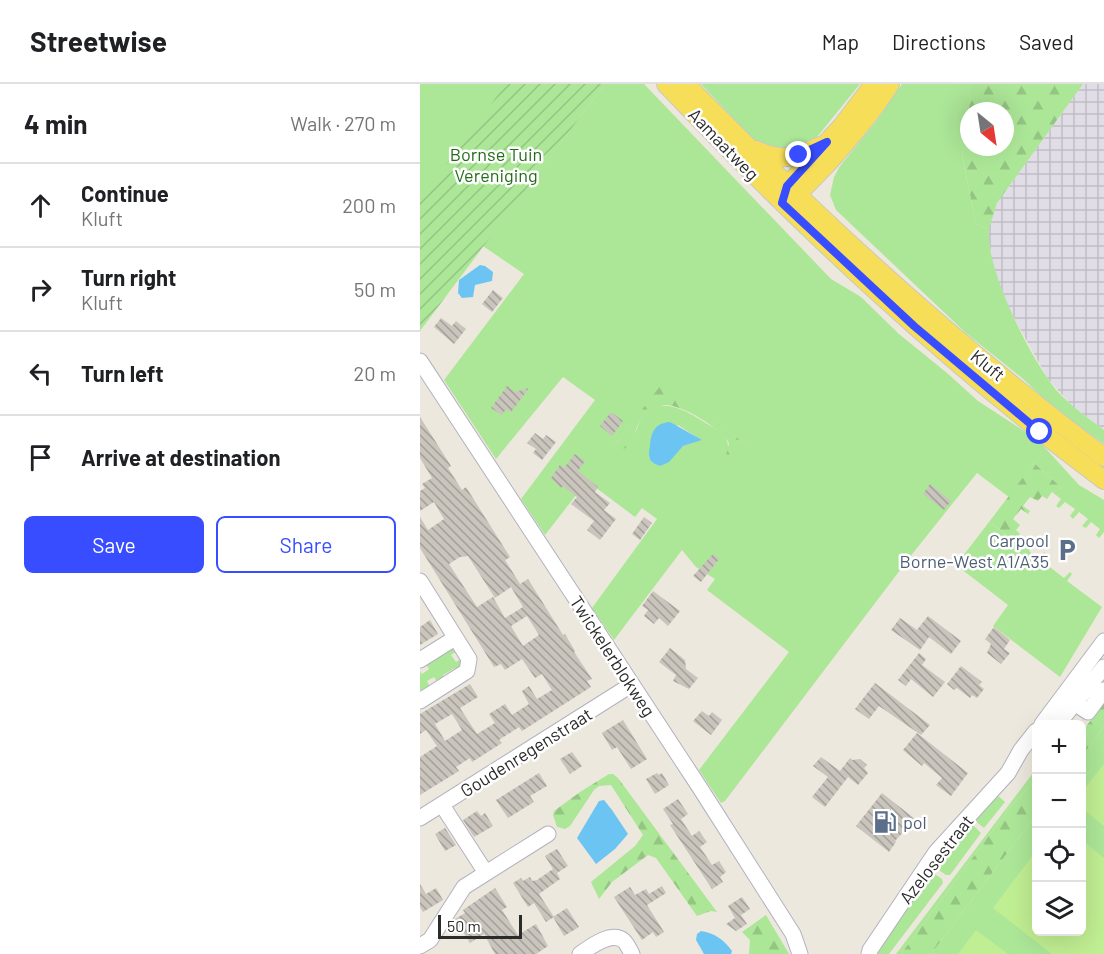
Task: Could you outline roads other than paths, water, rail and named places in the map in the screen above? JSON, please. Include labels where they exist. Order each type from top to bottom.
[{"type":"main road","name":"Aamaatweg","points":[[666,84],[789,195]]},
{"type":"main road","name":"Aamaatweg","points":[[686,84],[747,145],[789,195]]},
{"type":"main road","points":[[789,195],[827,142],[874,84]]},
{"type":"main road","points":[[789,195],[861,124],[890,84]]},
{"type":"main road","points":[[747,145],[766,155],[779,158],[799,155],[827,142]]},
{"type":"main road","name":"Kluft","points":[[789,195],[925,313],[1104,457]]},
{"type":"main road","name":"Kluft","points":[[789,195],[914,326],[1040,432],[1104,480]]},
{"type":"street","name":"Twickelerblokweg","points":[[420,361],[784,919],[800,954]]},
{"type":"street","points":[[420,581],[469,659],[467,671],[420,700]]},
{"type":"street","points":[[420,660],[455,638]]},
{"type":"street","points":[[1060,720],[1104,641]]},
{"type":"street","points":[[1046,720],[1104,667]]},
{"type":"street","name":"Goudenregenstraat","points":[[420,818],[632,685]]},
{"type":"street","points":[[1069,700],[1088,712],[1104,690]]},
{"type":"street","name":"Azelosestraat","points":[[1008,772],[1032,736]]},
{"type":"street","name":"Azelosestraat","points":[[867,952],[936,852],[1008,772],[1032,751]]},
{"type":"street","points":[[442,805],[486,873]]},
{"type":"street","points":[[420,946],[430,940],[464,886],[548,834]]},
{"type":"street","points":[[580,954],[599,942],[618,938],[624,941],[632,954]]},
{"type":"water","points":[[480,265],[493,272],[492,281],[475,285],[473,297],[462,298],[458,293],[459,280]]},
{"type":"water","points":[[670,422],[702,440],[683,446],[669,462],[660,466],[652,462],[649,457],[651,436],[657,426]]},
{"type":"water","points":[[604,800],[628,834],[615,849],[596,864],[577,838],[599,801]]},
{"type":"water","points":[[701,931],[711,933],[722,940],[732,951],[731,954],[704,954],[696,940],[697,934]]},
{"type":"place","name":"Carpool Borne-West A1/A35","points":[[1067,550]]},
{"type":"place","name":"pol","points":[[885,822]]},
{"type":"park label","name":"Bornse Tuin Vereniging","points":[[496,164]]}]
